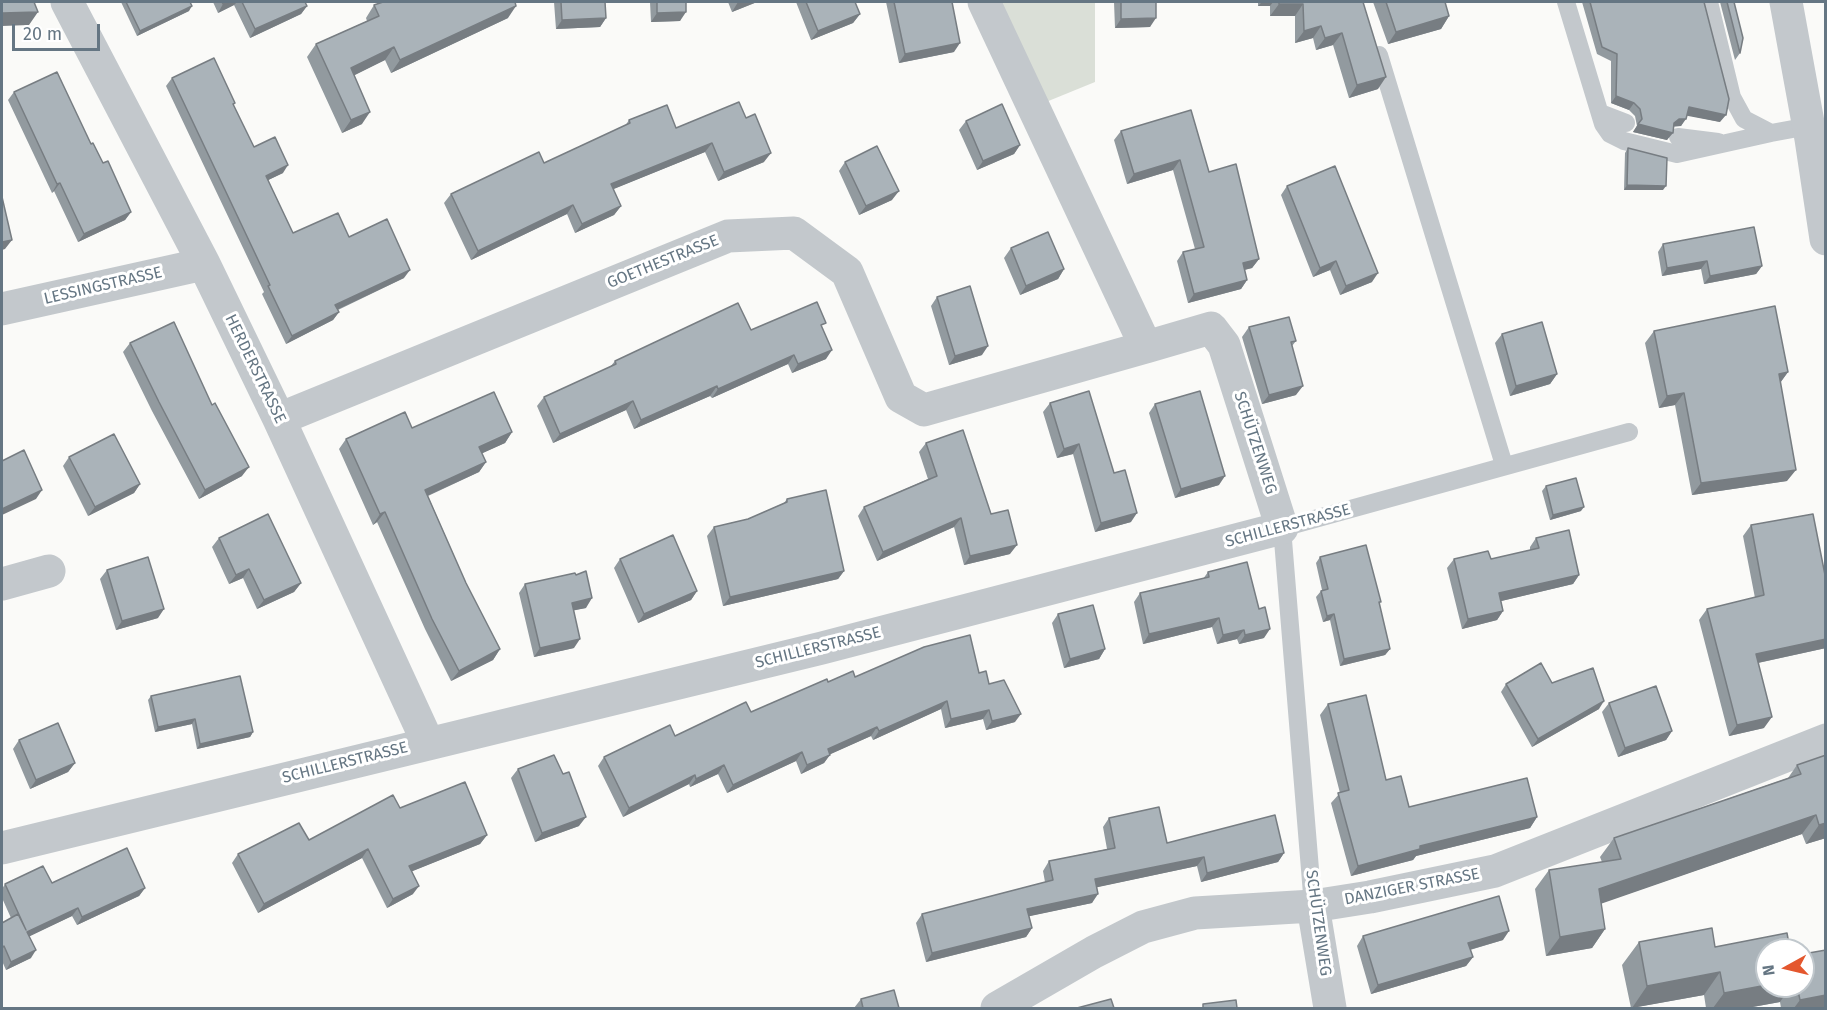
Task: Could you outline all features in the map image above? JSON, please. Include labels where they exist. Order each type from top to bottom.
[{"type":"street","name":"HERDERSTRASSE","points":[[67,2],[204,264],[279,419],[428,743]]},
{"type":"street","points":[[984,2],[1146,347]]},
{"type":"street","points":[[1786,2],[1809,126],[1826,238]]},
{"type":"street","name":"GOETHESTRASSE","points":[[279,419],[728,236],[794,233],[847,272],[902,397],[924,410],[1146,347]]},
{"type":"street","name":"LESSINGSTRASSE","points":[[2,309],[204,264]]},
{"type":"street","name":"SCHÜTZENWEG","points":[[1146,347],[1211,328],[1224,345],[1282,528]]},
{"type":"street","name":"SCHILLERSTRASSE","points":[[2,848],[822,648],[1282,528]]},
{"type":"street","points":[[2,584],[49,571]]},
{"type":"street","name":"DANZIGER STRASSE","points":[[998,1008],[1094,952],[1143,927],[1195,913],[1313,906],[1443,883],[1495,871],[1826,740]]},
{"type":"street","name":"SCHÜTZENWEG","points":[[1313,906],[1330,1008]]},
{"type":"lane","points":[[1566,2],[1603,124],[1610,134],[1624,141],[1671,154],[1681,154],[1809,126]]},
{"type":"lane","points":[[1709,2],[1732,97],[1744,119],[1772,133]]},
{"type":"lane","points":[[1373,35],[1504,465]]},
{"type":"lane","points":[[1600,113],[1626,123]]},
{"type":"lane","points":[[1678,136],[1729,143]]},
{"type":"lane","name":"SCHILLERSTRASSE","points":[[1282,528],[1629,432]]},
{"type":"lane","name":"SCHÜTZENWEG","points":[[1282,528],[1313,906]]},
{"type":"shaded area","points":[[1001,2],[1095,2],[1095,82],[1046,102]]},
{"type":"building","points":[[2,2],[34,2],[38,12],[2,13]]},
{"type":"building","points":[[126,2],[190,2],[192,6],[140,31]]},
{"type":"building","points":[[242,2],[305,2],[307,6],[255,29]]},
{"type":"building","points":[[383,2],[515,2],[516,6],[400,60],[394,47],[351,68],[370,112],[351,120],[316,44],[379,16],[374,5]]},
{"type":"building","points":[[561,2],[605,2],[606,18],[562,20]]},
{"type":"building","points":[[657,2],[686,2],[686,12],[657,13]]},
{"type":"building","points":[[806,2],[855,2],[860,14],[818,31]]},
{"type":"building","points":[[894,2],[952,2],[960,43],[905,54]]},
{"type":"building","points":[[1121,2],[1156,2],[1156,18],[1121,19]]},
{"type":"building","points":[[1279,2],[1363,2],[1386,77],[1357,85],[1342,33],[1325,38],[1321,26],[1304,31],[1303,4],[1279,4]]},
{"type":"building","points":[[1386,2],[1445,2],[1449,16],[1396,32]]},
{"type":"building","points":[[1590,2],[1704,2],[1729,99],[1726,115],[1689,107],[1686,119],[1679,119],[1674,123],[1673,133],[1638,124],[1642,119],[1640,109],[1634,103],[1616,96],[1617,54],[1602,47]]},
{"type":"building","points":[[1727,2],[1734,2],[1743,38],[1740,53]]},
{"type":"building","points":[[214,58],[254,147],[275,137],[288,165],[266,176],[293,233],[338,213],[349,237],[387,219],[410,270],[335,305],[339,312],[292,336],[172,78]]},
{"type":"building","points":[[57,72],[91,144],[93,143],[103,163],[108,161],[131,212],[84,234],[60,183],[57,184],[14,92]]},
{"type":"building","points":[[739,102],[746,118],[755,114],[771,153],[724,172],[712,143],[611,184],[621,206],[582,224],[573,205],[478,251],[451,194],[539,152],[544,163],[630,123],[629,120],[667,105],[676,128]]},
{"type":"building","points":[[1002,104],[1020,145],[983,161],[966,121]]},
{"type":"building","points":[[1191,110],[1209,172],[1236,164],[1259,259],[1243,263],[1247,280],[1194,294],[1183,252],[1204,247],[1180,160],[1134,174],[1121,131]]},
{"type":"building","points":[[877,146],[899,191],[866,206],[845,162]]},
{"type":"building","points":[[1628,148],[1667,158],[1666,186],[1627,185]]},
{"type":"building","points":[[1335,166],[1378,273],[1346,286],[1336,261],[1320,268],[1287,186]]},
{"type":"building","points":[[2,197],[12,240],[2,242]]},
{"type":"building","points":[[1754,227],[1762,266],[1710,276],[1707,261],[1667,268],[1663,244]]},
{"type":"building","points":[[1048,232],[1064,269],[1026,286],[1011,248]]},
{"type":"building","points":[[970,286],[988,346],[955,356],[937,297]]},
{"type":"building","points":[[817,302],[826,323],[821,325],[832,350],[798,364],[794,355],[641,420],[633,401],[560,434],[544,397],[738,303],[751,330]]},
{"type":"building","points":[[1775,306],[1788,372],[1779,374],[1796,470],[1701,483],[1684,393],[1667,396],[1654,331]]},
{"type":"building","points":[[1289,317],[1296,341],[1291,342],[1303,386],[1269,395],[1249,327]]},
{"type":"building","points":[[174,322],[212,405],[215,403],[249,467],[205,490],[130,343]]},
{"type":"building","points":[[1542,322],[1557,374],[1516,386],[1502,334]]},
{"type":"building","points":[[1089,391],[1114,473],[1125,470],[1137,513],[1101,523],[1079,444],[1064,449],[1050,403]]},
{"type":"building","points":[[1200,391],[1225,476],[1181,489],[1155,404]]},
{"type":"building","points":[[494,392],[512,432],[479,447],[486,462],[425,490],[466,583],[500,649],[459,671],[432,619],[385,512],[380,514],[346,439],[405,412],[412,428]]},
{"type":"building","points":[[963,430],[991,514],[1008,510],[1017,545],[970,556],[961,518],[883,552],[864,507],[937,476],[926,443]]},
{"type":"building","points":[[114,434],[140,484],[95,507],[69,457]]},
{"type":"building","points":[[24,450],[42,490],[2,509],[2,461]]},
{"type":"building","points":[[1576,478],[1584,507],[1553,515],[1546,486]]},
{"type":"building","points":[[826,490],[844,571],[730,597],[714,527],[748,519],[787,502],[787,499]]},
{"type":"building","points":[[268,514],[301,583],[264,600],[249,569],[236,575],[219,538]]},
{"type":"building","points":[[1813,514],[1826,580],[1826,639],[1756,654],[1772,717],[1737,725],[1707,609],[1764,595],[1751,525]]},
{"type":"building","points":[[1569,530],[1579,575],[1499,593],[1503,611],[1468,619],[1454,559],[1488,551],[1491,559],[1539,548],[1536,538]]},
{"type":"building","points":[[673,535],[697,591],[644,614],[620,559]]},
{"type":"building","points":[[1366,545],[1390,649],[1344,659],[1334,614],[1327,616],[1321,591],[1328,589],[1320,557]]},
{"type":"building","points":[[148,557],[164,609],[122,621],[107,570]]},
{"type":"building","points":[[1247,562],[1259,609],[1265,607],[1270,629],[1245,635],[1244,630],[1223,635],[1219,618],[1149,634],[1140,593],[1209,577],[1208,572]]},
{"type":"building","points":[[586,571],[592,598],[572,603],[580,639],[540,648],[525,584],[575,573],[576,575]]},
{"type":"building","points":[[1093,605],[1105,649],[1070,659],[1058,614]]},
{"type":"building","points":[[970,635],[979,673],[986,671],[989,684],[1004,680],[1021,714],[992,721],[989,710],[951,719],[947,701],[879,731],[877,727],[828,749],[830,755],[807,765],[802,752],[733,785],[724,765],[696,779],[695,775],[629,808],[604,757],[670,725],[675,736],[746,702],[751,712],[827,679],[828,682],[853,671],[855,677],[924,647]]},
{"type":"building","points":[[1541,663],[1552,683],[1593,668],[1604,701],[1538,739],[1506,684]]},
{"type":"building","points":[[240,676],[253,732],[200,744],[195,719],[158,727],[151,696]]},
{"type":"building","points":[[1656,686],[1672,731],[1625,748],[1609,703]]},
{"type":"building","points":[[1366,695],[1386,780],[1401,776],[1409,807],[1527,778],[1537,817],[1420,846],[1420,849],[1358,866],[1338,793],[1349,790],[1328,704]]},
{"type":"building","points":[[58,723],[75,763],[36,780],[19,740]]},
{"type":"building","points":[[554,755],[563,774],[569,772],[586,817],[542,833],[518,769]]},
{"type":"building","points":[[1826,755],[1826,823],[1819,825],[1816,815],[1599,889],[1605,929],[1560,937],[1549,870],[1621,859],[1614,838],[1801,774],[1797,765]]},
{"type":"building","points":[[465,782],[487,835],[409,866],[419,886],[393,899],[368,849],[264,904],[238,854],[299,823],[309,840],[393,795],[400,808]]},
{"type":"building","points":[[1159,807],[1167,843],[1275,815],[1284,853],[1207,873],[1204,857],[1095,879],[1098,894],[1027,909],[1032,928],[932,953],[922,914],[1053,880],[1049,861],[1115,848],[1109,818]]},
{"type":"building","points":[[127,848],[145,888],[82,917],[78,908],[27,932],[36,950],[11,962],[4,946],[2,948],[2,923],[18,914],[26,930],[5,884],[43,866],[52,883]]},
{"type":"building","points":[[1499,896],[1509,931],[1468,943],[1473,957],[1378,985],[1363,936]]},
{"type":"building","points":[[1712,928],[1715,947],[1755,939],[1755,987],[1724,993],[1720,972],[1647,986],[1639,942]]},
{"type":"building","points":[[1787,933],[1788,938],[1761,938]]},
{"type":"building","points":[[1826,950],[1826,995],[1815,997],[1815,952]]},
{"type":"building","points":[[894,990],[899,1008],[863,1008],[861,999]]},
{"type":"building","points":[[1111,999],[1114,1008],[1077,1008]]},
{"type":"building","points":[[1236,1000],[1237,1008],[1203,1008],[1203,1004]]}]
